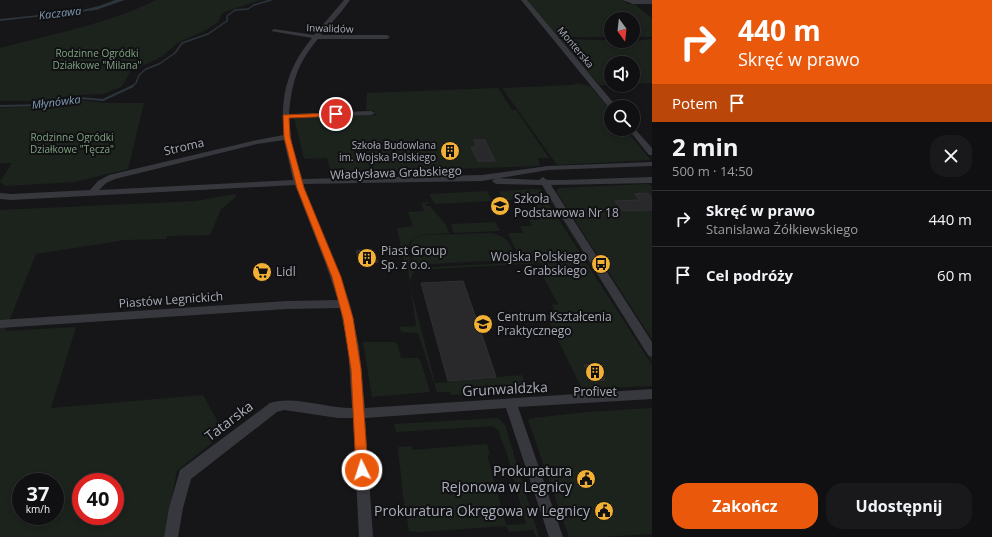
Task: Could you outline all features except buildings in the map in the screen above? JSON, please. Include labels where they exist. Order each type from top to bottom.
[{"type":"street","points":[[347,0],[341,10],[315,37],[303,55],[291,79],[287,98],[286,116],[287,137],[299,185],[336,277],[345,304],[355,361],[366,537]]},
{"type":"street","name":"Monterska","points":[[524,0],[607,100]]},
{"type":"street","points":[[625,0],[632,2],[652,2]]},
{"type":"street","name":"Inwalidów","points":[[274,31],[315,37],[387,37]]},
{"type":"street","points":[[286,116],[371,113]]},
{"type":"street","points":[[638,136],[652,153]]},
{"type":"street","name":"Stroma","points":[[93,193],[102,182],[112,177],[256,142],[287,137]]},
{"type":"street","points":[[641,164],[652,179]]},
{"type":"street","name":"Władysława Grabskiego","points":[[491,179],[536,170],[652,164]]},
{"type":"street","points":[[536,170],[652,352]]},
{"type":"street","name":"Władysława Grabskiego","points":[[299,185],[491,179],[545,183],[652,179]]},
{"type":"street","points":[[0,196],[11,197],[299,185]]},
{"type":"street","points":[[0,202],[299,185]]},
{"type":"street","name":"Piastów Legnickich","points":[[0,324],[286,305],[345,304]]},
{"type":"street","name":"Grunwaldzka","points":[[359,412],[379,413],[439,407],[511,404],[652,394]]},
{"type":"street","name":"Tatarska","points":[[172,537],[176,508],[185,475],[274,407],[284,404],[323,411],[359,412]]},
{"type":"street","points":[[511,404],[538,480],[556,537]]},
{"type":"green space","name":"Rodzinne Ogródki Działkowe \"Milana\"","points":[[156,0],[260,0],[222,13],[218,22],[206,30],[177,43],[163,56],[131,71],[121,87],[103,94],[78,95],[42,101],[0,101],[0,48],[119,16]]},
{"type":"green space","points":[[527,0],[621,0],[628,4],[634,4],[652,18],[652,37],[640,37],[640,12],[604,12],[604,37],[557,37]]},
{"type":"green space","points":[[559,39],[604,40],[604,48],[640,48],[640,40],[652,39],[652,83],[640,84],[640,56],[604,56],[604,85],[600,85],[570,54]]},
{"type":"green space","points":[[578,83],[591,87],[604,103],[604,136],[631,136],[651,160],[557,165],[502,88],[573,85]]},
{"type":"green space","points":[[498,88],[512,110],[516,110],[549,158],[538,158],[540,166],[331,173],[327,158],[304,159],[294,118],[376,115],[374,111],[366,110],[367,93]]},
{"type":"green space","name":"Rodzinne Ogródki Działkowe \"Tęcza\"","points":[[79,100],[106,103],[144,103],[128,169],[75,182],[6,186],[0,182],[12,163],[0,163],[0,108],[50,106]]},
{"type":"green space","points":[[648,184],[652,186],[652,339],[556,191],[559,188]]},
{"type":"green space","points":[[541,190],[545,198],[503,200],[499,191]]},
{"type":"green space","points":[[487,191],[491,199],[490,201],[435,204],[429,194]]},
{"type":"green space","points":[[544,191],[652,359],[652,362]]},
{"type":"green space","points":[[235,194],[236,197],[221,209],[210,235],[167,236],[166,239],[125,240],[36,254],[5,331],[76,327],[51,408],[203,395],[224,433],[177,471],[164,537],[0,537],[0,210],[196,201]]},
{"type":"green space","points":[[424,194],[429,203],[425,204],[426,206],[430,206],[446,225],[449,233],[421,235],[410,241],[408,248],[413,268],[527,262],[524,255],[518,255],[508,233],[523,233],[520,226],[532,226],[529,220],[540,220],[538,216],[556,215],[652,365],[652,386],[582,389],[546,315],[556,314],[552,305],[558,304],[538,267],[543,267],[541,263],[415,270],[410,281],[408,270],[404,262],[397,228],[413,226],[408,212],[424,211],[421,203],[428,202]]},
{"type":"green space","points":[[546,199],[554,212],[541,212],[533,201]]},
{"type":"green space","points":[[495,222],[500,230],[499,231],[454,233],[451,224]]},
{"type":"green space","points":[[491,233],[502,237],[509,243],[512,250],[508,257],[524,256],[525,259],[414,265],[411,254],[411,245],[412,242],[419,236]]},
{"type":"green space","points":[[411,288],[435,383],[522,375],[527,390],[451,395],[450,392],[437,392],[418,333],[402,332],[399,327],[416,326]]},
{"type":"green space","points":[[363,342],[395,342],[398,345],[401,358],[418,358],[421,362],[430,392],[372,397]]},
{"type":"green space","points":[[652,408],[652,534],[569,537],[528,420],[532,418],[588,412]]},
{"type":"green space","points":[[498,418],[505,425],[539,537],[536,537],[533,530],[509,532],[506,526],[421,532],[409,531],[403,495],[398,447],[411,446],[412,450],[487,444],[490,455],[487,455],[506,525],[526,524],[507,454],[498,430],[493,426],[396,432],[394,424]]},
{"type":"water","name":"Kaczawa","points":[[115,0],[125,0],[96,10],[0,21],[0,19],[78,11]]},
{"type":"waterway","name":"Młynówka","points":[[131,87],[136,83],[139,75],[146,69],[159,64],[175,53],[182,43],[208,34],[227,21],[227,16],[235,10],[248,9],[254,5],[271,0]]},
{"type":"waterway","name":"Młynówka","points":[[0,106],[47,105],[79,98],[103,100],[131,87]]},
{"type":"place","name":"Szkoła Budowlana im. Wojska Polskiego","points":[[450,151]]},
{"type":"place","name":"Szkoła Podstawowa Nr 18","points":[[500,206]]},
{"type":"place","name":"Piast Group Sp. z o.o.","points":[[367,258]]},
{"type":"place","name":"Wojska Polskiego - Grabskiego","points":[[601,264]]},
{"type":"place","name":"Lidl","points":[[262,272]]},
{"type":"place","name":"Centrum Kształcenia Praktycznego","points":[[483,324]]},
{"type":"place","name":"Profivet","points":[[595,372]]},
{"type":"place","name":"Prokuratura Rejonowa w Legnicy","points":[[586,479]]},
{"type":"place","name":"Prokuratura Okręgowa w Legnicy","points":[[604,511]]},
{"type":"route","points":[[336,114],[286,116],[287,137],[300,188],[341,289],[348,318],[356,369],[362,470]]}]
